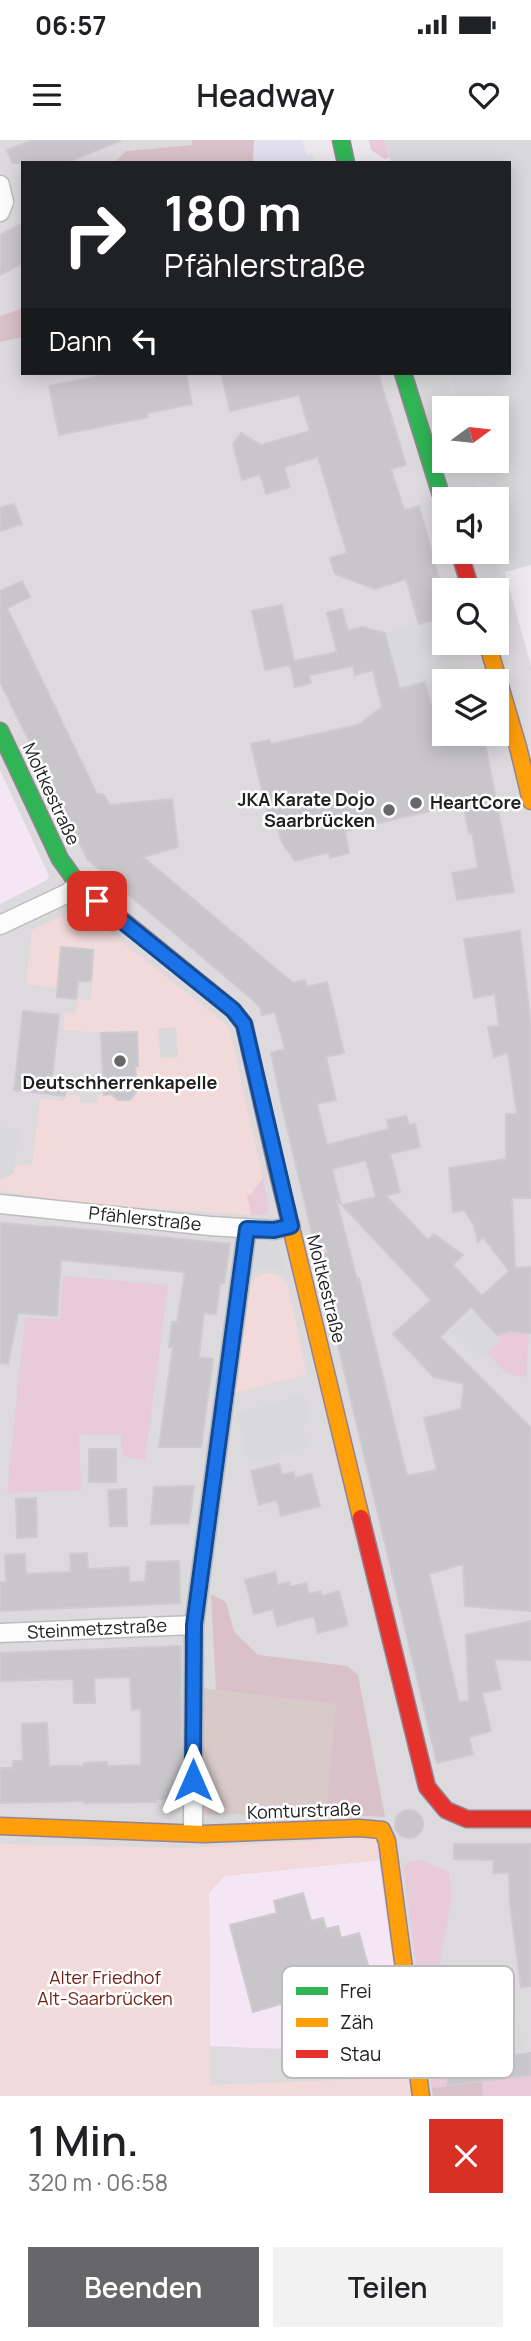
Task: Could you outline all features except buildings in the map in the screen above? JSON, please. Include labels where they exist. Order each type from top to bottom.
[{"type":"street","points":[[341,140],[346,161]]},
{"type":"street","points":[[0,185],[4,202],[0,212]]},
{"type":"street","points":[[404,375],[438,487]]},
{"type":"street","points":[[491,655],[519,747],[531,802]]},
{"type":"street","name":"Moltkestraße","points":[[0,731],[60,859],[78,884],[233,1010],[244,1024],[427,1787],[446,1811],[467,1819],[531,1819]]},
{"type":"street","points":[[0,925],[68,894],[78,884]]},
{"type":"street","name":"Pfählerstraße","points":[[0,1204],[247,1229],[274,1230],[291,1226]]},
{"type":"street","points":[[193,1832],[194,1625],[247,1229]]},
{"type":"street","name":"Steinmetzstraße","points":[[0,1633],[194,1625]]},
{"type":"street","name":"Komturstraße","points":[[0,1826],[202,1834],[359,1828],[382,1830],[387,1841],[404,1966]]},
{"type":"street","name":"Komturstraße","points":[[419,2078],[421,2096]]},
{"type":"shaded area","points":[[0,140],[192,140],[193,145],[127,151],[116,161],[21,161],[21,309],[0,316]]},
{"type":"shaded area","points":[[192,140],[254,140],[253,161],[116,161],[126,151],[192,145]]},
{"type":"shaded area","points":[[254,140],[302,140],[307,155],[313,154],[315,161],[253,161]]},
{"type":"shaded area","points":[[369,140],[384,140],[389,157],[385,159],[371,150]]},
{"type":"shaded area","points":[[384,140],[531,140],[531,565],[505,572],[503,564],[509,564],[509,487],[481,487],[477,473],[509,473],[509,396],[456,396],[450,375],[511,375],[511,161],[390,161]]},
{"type":"shaded area","points":[[21,309],[21,337],[0,342],[0,316]]},
{"type":"shaded area","points":[[21,337],[21,375],[450,375],[456,396],[432,396],[432,473],[477,473],[481,487],[432,487],[432,564],[503,564],[506,578],[432,578],[432,655],[509,655],[509,587],[531,666],[531,2096],[0,2096],[0,342]]},
{"type":"shaded area","points":[[404,375],[445,375],[451,396],[432,396],[432,462]]},
{"type":"shaded area","points":[[436,473],[472,473],[476,487],[440,487]]},
{"type":"shaded area","points":[[463,564],[498,564],[501,578],[467,578]]},
{"type":"shaded area","points":[[432,620],[432,655],[461,655],[465,669],[432,669],[431,704],[402,689],[387,632]]},
{"type":"shaded area","points":[[0,770],[49,876],[47,880],[0,904]]},
{"type":"shaded area","points":[[176,1027],[178,1057],[161,1058],[158,1029]]},
{"type":"shaded area","points":[[0,1126],[19,1129],[14,1173],[0,1180]]},
{"type":"shaded area","points":[[263,1178],[269,1211],[265,1215],[251,1215],[247,1195],[251,1194]]},
{"type":"shaded area","points":[[253,1229],[274,1230],[286,1273],[270,1267],[251,1274]]},
{"type":"shaded area","points":[[63,1276],[168,1285],[145,1460],[122,1456],[121,1435],[79,1434],[81,1490],[7,1493],[25,1318],[60,1319]]},
{"type":"shaded area","points":[[474,1311],[501,1339],[479,1361],[451,1332]]},
{"type":"shaded area","points":[[511,1331],[529,1333],[526,1377],[507,1374],[487,1353],[501,1339],[497,1335]]},
{"type":"shaded area","points":[[304,1395],[311,1422],[302,1425],[308,1447],[249,1463],[236,1413]]},
{"type":"shaded area","points":[[211,1594],[226,1602],[234,1632],[258,1655],[347,1666],[358,1675],[385,1817],[326,1814],[335,1704],[216,1690]]},
{"type":"shaded area","points":[[202,1688],[336,1704],[326,1814],[202,1815]]},
{"type":"shaded area","points":[[202,1815],[359,1816],[359,1828],[203,1834]]},
{"type":"shaded area","points":[[379,1860],[394,1966],[282,1966],[282,2049],[210,2046],[209,1893],[224,1876]]},
{"type":"shaded area","points":[[421,1860],[449,1872],[452,1897],[439,1966],[416,1966],[403,1864]]},
{"type":"shaded area","points":[[519,2015],[523,2050],[514,2051],[514,2016]]},
{"type":"shaded area","points":[[531,2075],[531,2096],[483,2096],[482,2082]]},
{"type":"shaded area","points":[[431,2078],[447,2078],[448,2085],[432,2088]]},
{"type":"shaded area","points":[[482,2082],[483,2096],[433,2096],[432,2088]]},
{"type":"green space","points":[[79,908],[220,1019],[230,1030],[263,1178],[251,1194],[247,1195],[251,1215],[85,1204],[0,1191],[0,1180],[14,1173],[15,1166],[32,1164],[40,1098],[64,1101],[66,1094],[80,1096],[80,1103],[97,1102],[97,1095],[111,1094],[118,1100],[129,1100],[137,1091],[136,1032],[63,1030],[65,1012],[76,1014],[78,999],[91,1000],[95,949],[60,946],[56,988],[26,984],[32,930]]},
{"type":"green space","points":[[264,1273],[278,1276],[288,1285],[307,1374],[234,1393],[251,1284]]},
{"type":"green space","name":"Alter Friedhof Alt-Saarbrücken","points":[[376,1837],[379,1860],[224,1876],[209,1893],[210,2085],[412,2078],[414,2096],[0,2096],[0,1844],[183,1848]]},
{"type":"traffic: fast","points":[[341,140],[346,161]]},
{"type":"traffic: fast","points":[[404,375],[438,487]]},
{"type":"traffic: fast","points":[[0,731],[60,859],[78,884],[233,1010],[244,1024],[276,1165]]},
{"type":"traffic: slow","points":[[491,655],[531,801]]},
{"type":"traffic: slow","points":[[276,1165],[361,1518]]},
{"type":"traffic: slow","points":[[0,1826],[203,1834],[359,1828],[382,1830],[387,1841],[404,1966]]},
{"type":"traffic: slow","points":[[419,2078],[421,2096]]},
{"type":"traffic: jam","points":[[463,564],[467,578]]},
{"type":"traffic: jam","points":[[361,1518],[427,1787],[446,1810],[467,1819],[531,1819]]},
{"type":"place","name":"HeartCore","points":[[416,803]]},
{"type":"place","name":"JKA Karate Dojo Saarbrücken","points":[[389,810]]},
{"type":"place","name":"Deutschherrenkapelle","points":[[120,1061]]},
{"type":"route","points":[[97,901],[233,1010],[244,1024],[291,1226],[274,1230],[247,1229],[194,1625],[193,1780]]}]
